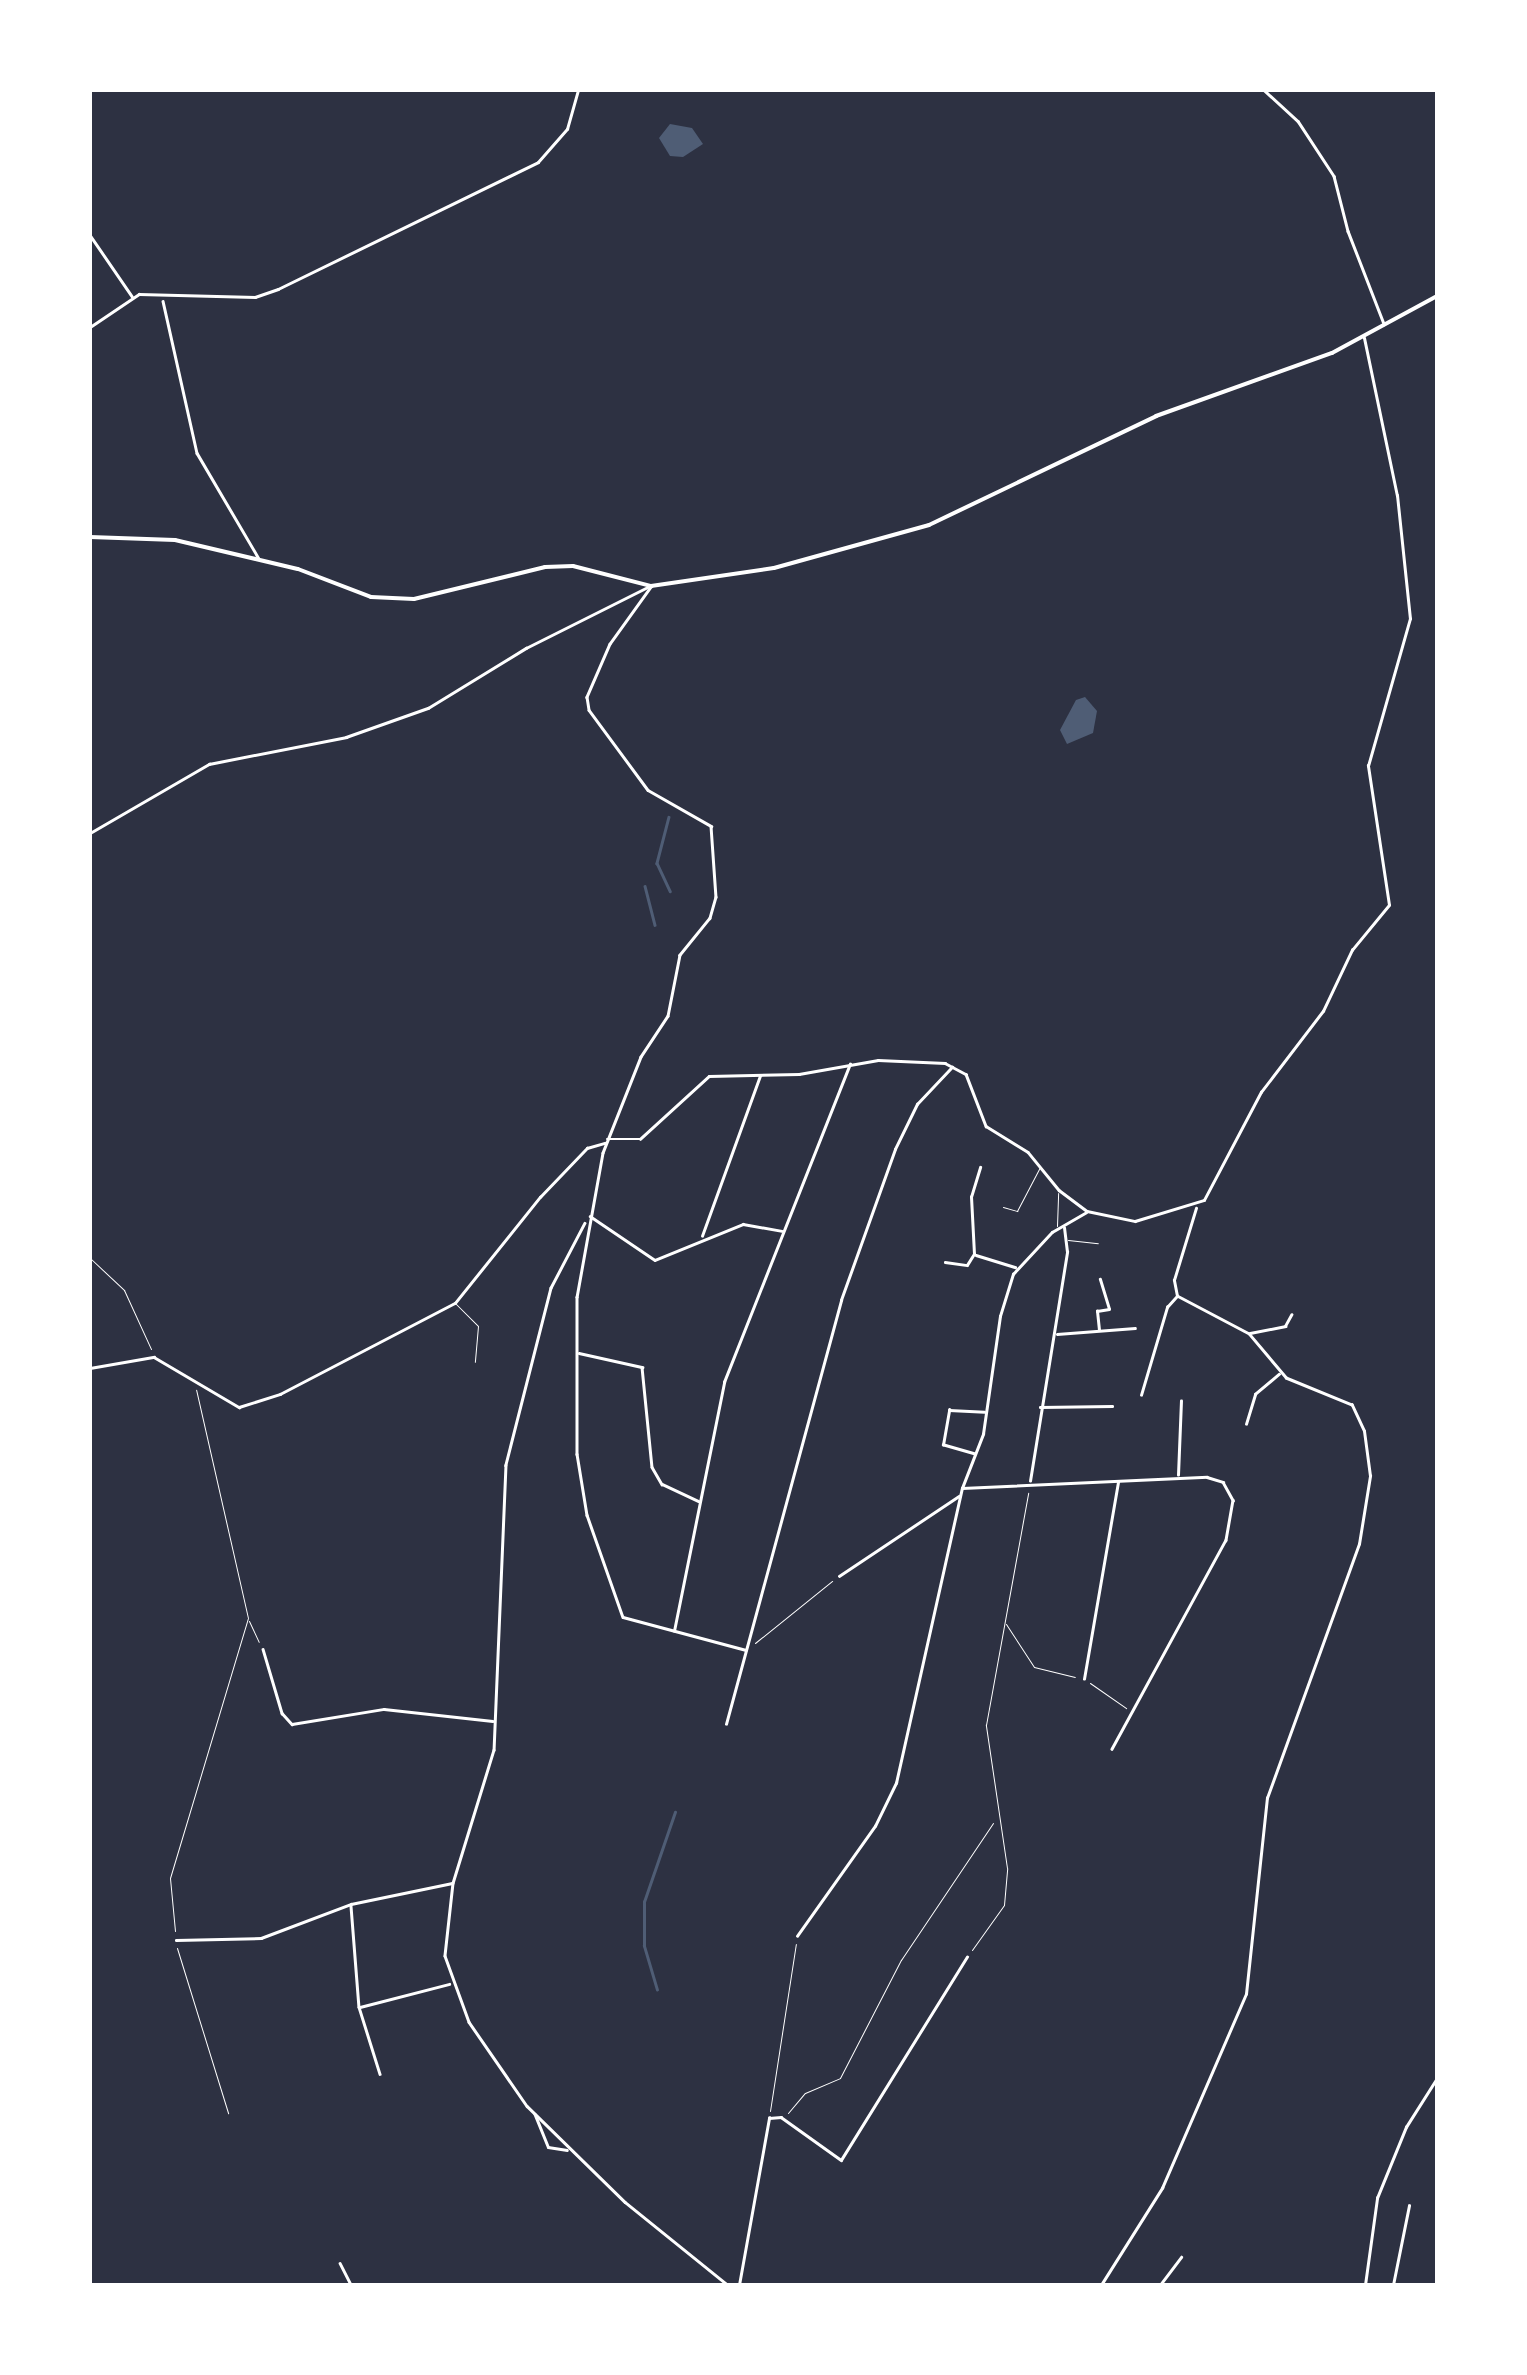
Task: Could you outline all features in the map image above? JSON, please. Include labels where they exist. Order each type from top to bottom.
[{"type":"main road","points":[[90,538],[175,540],[258,558],[370,597],[432,599],[545,567],[573,566],[652,586],[774,568],[909,532],[1156,416],[1298,368],[1437,296]]},
{"type":"street","points":[[90,326],[133,297],[256,298],[278,289],[538,162],[567,130],[578,90]]},
{"type":"street","points":[[1264,90],[1298,122],[1334,176],[1385,325]]},
{"type":"street","points":[[90,234],[133,297]]},
{"type":"street","points":[[163,299],[197,453],[258,558]]},
{"type":"street","points":[[1177,1296],[1174,1280],[1196,1206],[1228,1162],[1276,1069],[1323,1011],[1341,966],[1389,904],[1368,766],[1410,619],[1397,496],[1364,336]]},
{"type":"street","points":[[90,833],[209,764],[346,737],[428,708],[526,648],[652,586]]},
{"type":"street","points":[[652,586],[610,644],[587,697],[590,710],[648,790],[711,826],[716,896],[710,918],[680,955],[668,1016],[641,1057],[606,1141],[588,1216],[576,1439],[587,1515],[628,1622],[746,1650]]},
{"type":"street","points":[[90,1368],[154,1357],[193,1377],[220,1401],[240,1407],[258,1404],[455,1303],[581,1154],[606,1141],[640,1139],[704,1078],[760,1076],[850,1064],[953,1066],[970,1080],[986,1126],[1040,1167],[1059,1190],[1088,1211],[1134,1221],[1196,1206]]},
{"type":"street","points":[[673,1632],[724,1382],[850,1064]]},
{"type":"street","points":[[726,1724],[841,1300],[895,1149],[917,1104],[953,1066]]},
{"type":"street","points":[[703,1238],[760,1076]]},
{"type":"street","points":[[946,1262],[966,1265],[974,1254],[970,1196],[980,1166]]},
{"type":"street","points":[[797,1936],[888,1807],[962,1488],[987,1413],[1000,1316],[1016,1268],[1057,1229],[1088,1211]]},
{"type":"street","points":[[588,1216],[655,1260],[743,1224],[782,1232]]},
{"type":"street","points":[[588,1216],[551,1288],[506,1464],[494,1750],[453,1883],[445,1956],[468,2022],[534,2113],[569,2150],[728,2285]]},
{"type":"street","points":[[1030,1482],[1068,1240],[1063,1227]]},
{"type":"street","points":[[974,1254],[1016,1268]]},
{"type":"street","points":[[1097,1310],[1109,1309],[1100,1278]]},
{"type":"street","points":[[1101,2285],[1162,2188],[1237,2021],[1252,1960],[1261,1836],[1278,1753],[1359,1544],[1370,1476],[1364,1431],[1352,1405],[1279,1372],[1249,1334],[1177,1296]]},
{"type":"street","points":[[1140,1395],[1167,1307],[1177,1296]]},
{"type":"street","points":[[1096,1302],[1099,1332]]},
{"type":"street","points":[[1249,1334],[1284,1326],[1291,1315]]},
{"type":"street","points":[[1054,1334],[1135,1328]]},
{"type":"street","points":[[578,1353],[642,1367],[652,1466],[662,1484],[700,1502]]},
{"type":"street","points":[[1246,1424],[1255,1394],[1279,1372]]},
{"type":"street","points":[[1178,1476],[1181,1401]]},
{"type":"street","points":[[1040,1407],[1112,1406]]},
{"type":"street","points":[[976,1455],[942,1445],[949,1410],[987,1413]]},
{"type":"street","points":[[962,1488],[1178,1476],[1223,1482],[1234,1500],[1234,1520],[1136,1716],[1112,1749]]},
{"type":"street","points":[[1084,1679],[1118,1480]]},
{"type":"street","points":[[839,1576],[961,1495]]},
{"type":"street","points":[[263,1649],[282,1713],[292,1724],[384,1710],[494,1722]]},
{"type":"street","points":[[176,1940],[261,1938],[351,1904],[453,1883]]},
{"type":"street","points":[[351,1904],[359,2007],[380,2074]]},
{"type":"street","points":[[739,2285],[769,2118],[785,2120],[841,2160],[967,1957]]},
{"type":"street","points":[[359,2007],[452,1983]]},
{"type":"street","points":[[1364,2285],[1377,2198],[1406,2126],[1437,2078]]},
{"type":"street","points":[[534,2113],[548,2147],[569,2150]]},
{"type":"street","points":[[1393,2285],[1409,2206]]},
{"type":"street","points":[[1160,2285],[1181,2257]]},
{"type":"street","points":[[340,2263],[352,2285]]},
{"type":"lane","points":[[1003,1207],[1017,1212],[1040,1167]]},
{"type":"lane","points":[[1057,1229],[1059,1190]]},
{"type":"lane","points":[[1068,1240],[1098,1243]]},
{"type":"lane","points":[[455,1303],[478,1326],[475,1362]]},
{"type":"path","points":[[90,1258],[124,1290],[154,1357]]},
{"type":"path","points":[[193,1377],[248,1618],[263,1649]]},
{"type":"path","points":[[967,1957],[1004,1905],[1007,1868],[995,1820],[986,1725],[1030,1482]]},
{"type":"path","points":[[746,1650],[839,1576]]},
{"type":"path","points":[[228,2113],[176,1940],[170,1878],[248,1618]]},
{"type":"path","points":[[1005,1622],[1034,1666],[1084,1679],[1136,1716]]},
{"type":"path","points":[[785,2120],[805,2092],[840,2078],[900,1960],[995,1820]]},
{"type":"path","points":[[769,2118],[797,1936]]},
{"type":"water","points":[[670,124],[692,128],[703,144],[683,157],[670,156],[659,138]]},
{"type":"water","points":[[1085,697],[1097,711],[1093,733],[1067,744],[1060,730],[1076,700]]},
{"type":"waterway","points":[[669,817],[657,863],[670,891]]},
{"type":"waterway","points":[[645,886],[655,925]]},
{"type":"waterway","points":[[657,1990],[644,1946],[644,1902],[675,1812]]}]
